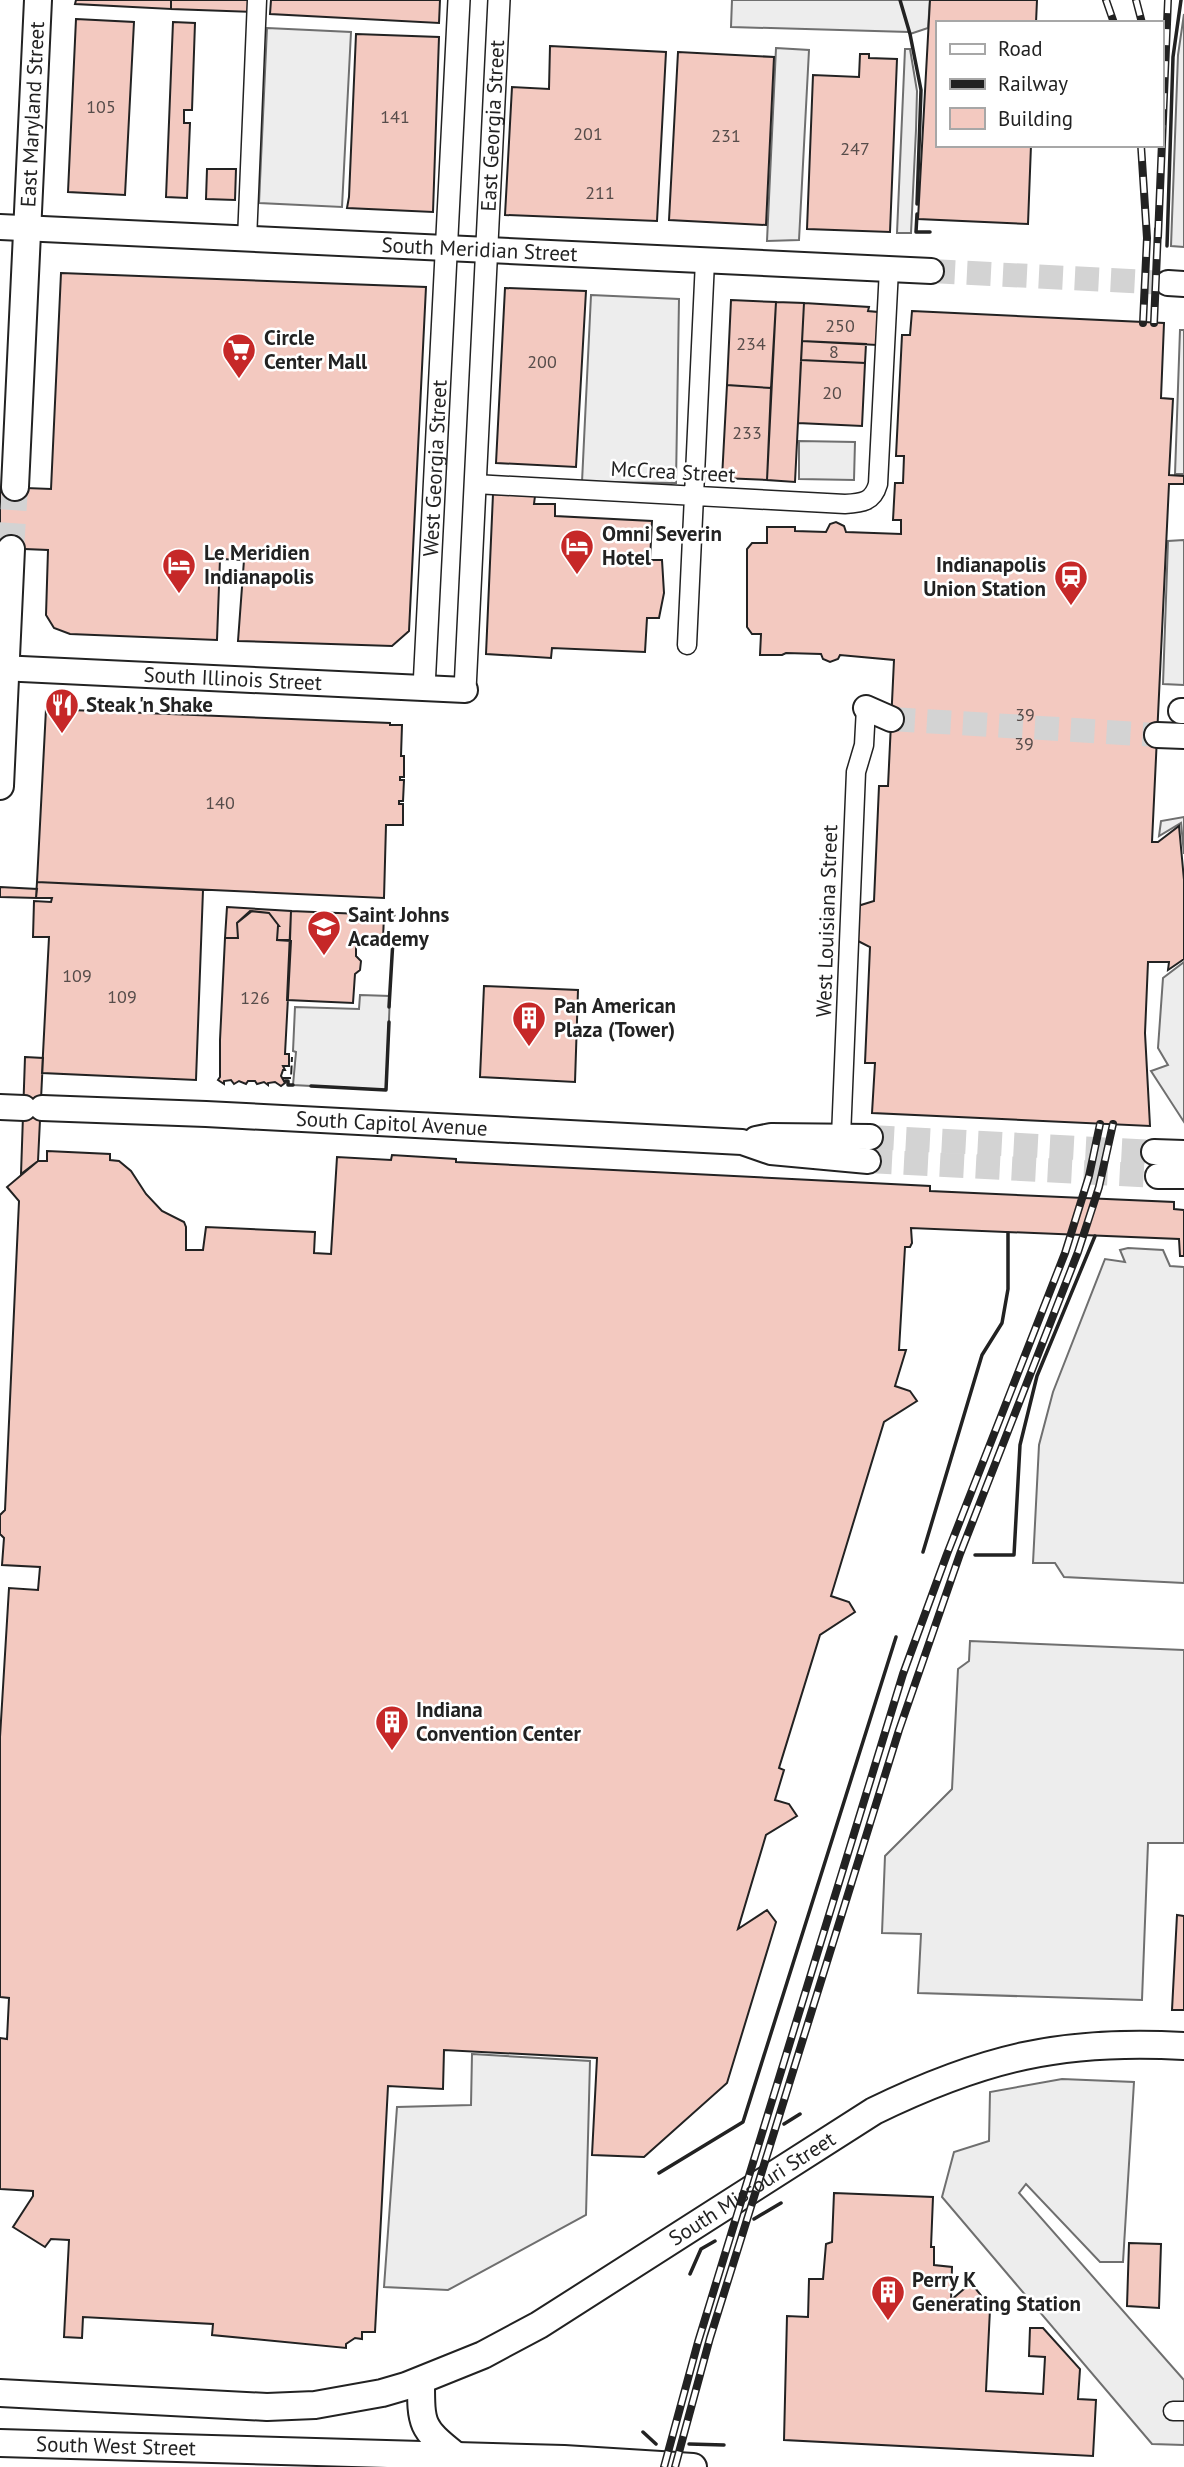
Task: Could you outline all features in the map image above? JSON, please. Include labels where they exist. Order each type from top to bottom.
[{"type":"main road","name":"East Maryland Street","points":[[15,487],[38,0]]},
{"type":"main road","name":"South Meridian Street","points":[[0,227],[931,271]]},
{"type":"main road","points":[[0,786],[3,668],[11,549]]},
{"type":"main road","name":"South Illinois Street","points":[[3,668],[465,690]]},
{"type":"main road","points":[[866,708],[891,719]]},
{"type":"main road","points":[[1157,735],[1184,736]]},
{"type":"main road","name":"South Capitol Avenue","points":[[22,1108],[206,1114],[742,1142],[771,1136],[841,1137],[869,1149],[771,1152],[742,1142]]},
{"type":"main road","points":[[1184,1153],[1156,1164],[1184,1176]]},
{"type":"main road","name":"South Missouri Street","points":[[0,2393],[267,2407],[342,2401],[382,2393],[421,2381],[483,2356],[539,2325],[859,2120],[916,2091],[982,2066],[1041,2052],[1116,2045],[1184,2046]]},
{"type":"main road","points":[[421,2381],[425,2427],[431,2436],[455,2455]]},
{"type":"main road","name":"South West Street","points":[[0,2443],[455,2455],[693,2467]]},
{"type":"street","points":[[247,240],[257,0]]},
{"type":"street","name":"East Georgia Street","points":[[448,249],[459,0]]},
{"type":"street","name":"East Georgia Street","points":[[486,251],[499,0]]},
{"type":"street","name":"West Georgia Street","points":[[424,688],[448,249]]},
{"type":"street","name":"West Georgia Street","points":[[465,690],[486,251]]},
{"type":"street","points":[[687,645],[705,261]]},
{"type":"street","name":"McCrea Street","points":[[475,484],[845,504],[869,500],[874,496],[878,484],[889,269]]},
{"type":"street","name":"West Louisiana Street","points":[[841,1137],[856,772],[864,745],[866,708]]},
{"type":"shaded area","points":[[732,0],[930,0],[928,28],[910,34],[731,27]]},
{"type":"shaded area","points":[[1184,14],[1184,247],[1171,246],[1178,55]]},
{"type":"shaded area","points":[[267,28],[351,32],[342,207],[259,203]]},
{"type":"shaded area","points":[[776,48],[809,50],[799,240],[767,241]]},
{"type":"shaded area","points":[[905,49],[910,49],[917,91],[916,130],[911,233],[897,233]]},
{"type":"shaded area","points":[[591,295],[679,299],[676,483],[582,482]]},
{"type":"shaded area","points":[[1180,330],[1184,330],[1184,474],[1175,474]]},
{"type":"shaded area","points":[[799,441],[855,442],[854,480],[799,479]]},
{"type":"shaded area","points":[[1184,540],[1184,685],[1163,684],[1168,541]]},
{"type":"shaded area","points":[[1184,817],[1184,854],[1181,823],[1159,836],[1161,821]]},
{"type":"shaded area","points":[[1184,962],[1184,1122],[1151,1071],[1168,1065],[1158,1048],[1163,978]]},
{"type":"shaded area","points":[[360,995],[390,996],[386,1090],[293,1085],[296,1052],[293,1051],[295,1007],[359,1009]]},
{"type":"shaded area","points":[[1120,1250],[1163,1250],[1170,1266],[1184,1267],[1184,1583],[1064,1577],[1055,1563],[1033,1563],[1039,1445],[1053,1392],[1105,1259],[1125,1262]]},
{"type":"shaded area","points":[[970,1641],[1184,1650],[1184,1843],[1148,1843],[1142,2000],[918,1993],[921,1934],[882,1933],[885,1856],[952,1789],[958,1669],[969,1661]]},
{"type":"shaded area","points":[[472,2054],[590,2061],[586,2215],[448,2290],[384,2287],[397,2107],[471,2105]]},
{"type":"shaded area","points":[[1062,2079],[1134,2082],[1123,2262],[1100,2262],[1026,2184],[1019,2193],[1184,2380],[1184,2445],[1152,2444],[942,2197],[954,2152],[989,2141],[990,2092]]},
{"type":"building","points":[[76,0],[171,0],[171,9],[75,4]]},
{"type":"building","points":[[171,0],[255,0],[254,12],[171,9]]},
{"type":"building","points":[[271,0],[440,0],[439,23],[270,14]]},
{"type":"building","points":[[930,0],[1037,0],[1036,21],[936,21],[936,147],[1031,147],[1028,224],[918,219]]},
{"type":"building","points":[[76,19],[134,22],[125,195],[68,192]]},
{"type":"building","points":[[173,22],[195,23],[192,110],[184,110],[184,123],[190,123],[187,198],[166,197]]},
{"type":"building","points":[[356,34],[439,37],[433,212],[347,208]]},
{"type":"building","points":[[550,46],[666,52],[657,221],[505,215],[512,87],[549,89]]},
{"type":"building","points":[[678,52],[774,57],[766,225],[669,220]]},
{"type":"building","points":[[860,54],[869,54],[869,58],[897,59],[890,232],[807,229],[813,75],[859,77]]},
{"type":"building","points":[[207,169],[236,169],[235,200],[206,199]]},
{"type":"building","name":"Circle Center Mall","points":[[61,273],[426,287],[409,631],[392,646],[238,641],[244,560],[220,559],[217,640],[70,634],[54,628],[46,615],[48,550],[0,548],[0,487],[51,489]]},
{"type":"building","points":[[505,288],[586,291],[576,467],[496,463]]},
{"type":"building","points":[[731,300],[776,302],[771,388],[727,385]]},
{"type":"building","points":[[776,302],[804,303],[795,482],[767,480]]},
{"type":"building","points":[[804,303],[869,307],[868,311],[878,312],[877,345],[802,341]]},
{"type":"building","name":"Indianapolis Union Station","points":[[912,311],[1164,323],[1161,398],[1173,399],[1169,475],[1184,476],[1184,484],[1169,484],[1152,842],[1158,842],[1179,826],[1184,880],[1184,959],[1168,970],[1169,962],[1148,962],[1145,1033],[1150,1126],[872,1113],[875,1063],[865,1063],[870,947],[858,941],[855,909],[874,901],[879,786],[888,786],[894,660],[840,655],[838,659],[830,662],[823,659],[821,654],[760,655],[761,634],[752,634],[747,627],[747,549],[752,543],[767,543],[767,527],[795,527],[795,531],[826,532],[830,524],[836,522],[844,526],[846,532],[901,534],[901,520],[893,520],[895,483],[903,483],[904,456],[896,456],[902,335],[910,335]]},
{"type":"building","points":[[802,341],[866,344],[865,363],[801,360]]},
{"type":"building","points":[[801,360],[865,363],[862,426],[798,423]]},
{"type":"building","points":[[727,385],[771,388],[767,480],[722,478]]},
{"type":"building","name":"Omni Severin Hotel","points":[[493,494],[535,496],[534,504],[555,504],[555,516],[652,521],[650,560],[662,560],[664,593],[659,618],[647,618],[645,652],[552,648],[551,658],[486,654]]},
{"type":"building","points":[[46,709],[402,725],[401,756],[404,756],[404,777],[400,777],[400,780],[404,780],[403,801],[399,801],[399,804],[403,804],[403,825],[386,825],[384,898],[37,882]]},
{"type":"building","points":[[37,882],[203,890],[196,1080],[42,1073],[49,937],[33,937],[34,901],[51,902],[52,898],[36,898]]},
{"type":"building","points":[[0,887],[37,889],[36,898],[0,897]]},
{"type":"building","points":[[227,907],[291,911],[290,940],[277,940],[279,926],[269,913],[252,911],[237,923],[238,938],[225,938]]},
{"type":"building","points":[[250,911],[269,913],[279,926],[277,940],[291,941],[285,1054],[289,1054],[289,1066],[283,1066],[285,1070],[281,1076],[285,1083],[281,1086],[275,1082],[268,1085],[264,1082],[257,1084],[255,1081],[248,1081],[246,1084],[239,1081],[234,1084],[231,1080],[224,1081],[224,1084],[218,1080],[225,938],[238,938],[237,923]]},
{"type":"building","name":"Saint Johns Academy","points":[[291,911],[384,915],[383,940],[356,939],[356,956],[361,961],[360,970],[355,974],[353,1003],[287,1000]]},
{"type":"building","name":"Pan American Plaza (Tower)","points":[[484,986],[578,990],[575,1082],[480,1077]]},
{"type":"building","points":[[25,1057],[43,1058],[38,1161],[21,1174]]},
{"type":"building","name":"Indiana Convention Center","points":[[47,1151],[110,1154],[110,1160],[119,1161],[131,1171],[146,1194],[162,1211],[184,1222],[186,1250],[203,1250],[206,1227],[315,1232],[314,1253],[331,1254],[337,1157],[391,1160],[392,1155],[456,1159],[456,1162],[930,1186],[930,1191],[1174,1202],[1174,1209],[1184,1210],[1184,1256],[1180,1256],[1179,1239],[911,1228],[912,1243],[910,1247],[905,1247],[899,1350],[906,1350],[895,1386],[910,1391],[917,1401],[884,1422],[831,1596],[849,1602],[855,1612],[820,1635],[779,1768],[784,1770],[775,1800],[789,1804],[797,1816],[766,1835],[738,1929],[767,1910],[776,1922],[727,2083],[644,2157],[592,2155],[597,2058],[444,2050],[443,2089],[388,2086],[375,2332],[362,2332],[362,2339],[355,2338],[346,2344],[346,2348],[212,2335],[213,2324],[83,2317],[82,2338],[64,2337],[69,2240],[51,2239],[45,2247],[13,2227],[33,2196],[33,2191],[0,2189],[0,2038],[7,2039],[9,1998],[0,1997],[0,1737],[9,1588],[38,1590],[40,1567],[2,1565],[4,1538],[0,1534],[0,1515],[5,1510],[19,1201],[7,1187],[38,1161],[47,1161]]},
{"type":"building","points":[[1177,1915],[1184,1916],[1184,2010],[1172,2010]]},
{"type":"building","name":"Perry K Generating Station","points":[[834,2193],[933,2197],[931,2247],[934,2247],[934,2265],[952,2267],[951,2300],[971,2283],[990,2309],[986,2391],[1043,2394],[1045,2357],[1029,2356],[1030,2328],[1043,2328],[1080,2369],[1078,2399],[1096,2400],[1093,2456],[784,2440],[787,2316],[808,2317],[809,2279],[823,2279],[826,2244],[832,2242]]},
{"type":"building","points":[[1129,2243],[1161,2244],[1159,2308],[1127,2306]]},
{"type":"tunnel","points":[[931,271],[1168,283]]},
{"type":"tunnel","points":[[11,549],[15,487]]},
{"type":"tunnel","points":[[891,719],[1157,735]]},
{"type":"tunnel","points":[[870,1137],[1154,1152]]},
{"type":"tunnel","points":[[868,1161],[1158,1176]]},
{"type":"railway","points":[[1106,0],[1113,21]]},
{"type":"railway","points":[[1136,0],[1141,21]]},
{"type":"railway","points":[[1163,118],[1168,0]]},
{"type":"railway","points":[[1141,147],[1147,238],[1143,323]]},
{"type":"railway","points":[[1158,237],[1162,147]]},
{"type":"railway","points":[[1154,323],[1158,229]]},
{"type":"railway","points":[[664,2467],[698,2342],[903,1674],[1065,1253],[1089,1176],[1100,1124]]},
{"type":"railway","points":[[675,2467],[710,2338],[899,1730],[960,1554],[1078,1252],[1099,1187],[1113,1124]]},
{"type":"fence","points":[[282,1078],[291,1078],[292,1057]]},
{"type":"wall","points":[[900,0],[921,90],[917,204]]},
{"type":"wall","points":[[1167,246],[1173,57],[1181,0]]},
{"type":"wall","points":[[917,214],[916,232],[930,232]]},
{"type":"wall","points":[[384,915],[394,915]]},
{"type":"wall","points":[[383,940],[393,940],[389,1007]]},
{"type":"wall","points":[[311,1086],[386,1090],[389,1022]]},
{"type":"wall","points":[[285,1081],[288,1081],[288,1085],[293,1085]]},
{"type":"wall","points":[[923,1552],[982,1355],[1002,1323],[1008,1289],[1008,1233]]},
{"type":"wall","points":[[975,1555],[1014,1555],[1020,1445],[1037,1376],[1095,1236]]},
{"type":"wall","points":[[659,2173],[743,2122],[896,1637]]},
{"type":"wall","points":[[784,2124],[800,2114]]},
{"type":"wall","points":[[754,2219],[781,2203]]},
{"type":"wall","points":[[690,2274],[701,2249],[715,2241]]},
{"type":"wall","points":[[643,2432],[656,2444]]},
{"type":"wall","points":[[689,2444],[724,2445]]},
{"type":"place","name":"Circle Center Mall","points":[[239,380]]},
{"type":"place","name":"Omni Severin Hotel","points":[[577,576]]},
{"type":"place","name":"Le Meridien Indianapolis","points":[[179,595]]},
{"type":"place","name":"Indianapolis Union Station","points":[[1071,607]]},
{"type":"place","name":"Steak 'n Shake","points":[[62,735]]},
{"type":"place","name":"Saint Johns Academy","points":[[324,957]]},
{"type":"place","name":"Pan American Plaza (Tower)","points":[[529,1048]]},
{"type":"place","name":"Indiana Convention Center","points":[[392,1752]]},
{"type":"place","name":"Perry K Generating Station","points":[[888,2322]]}]
